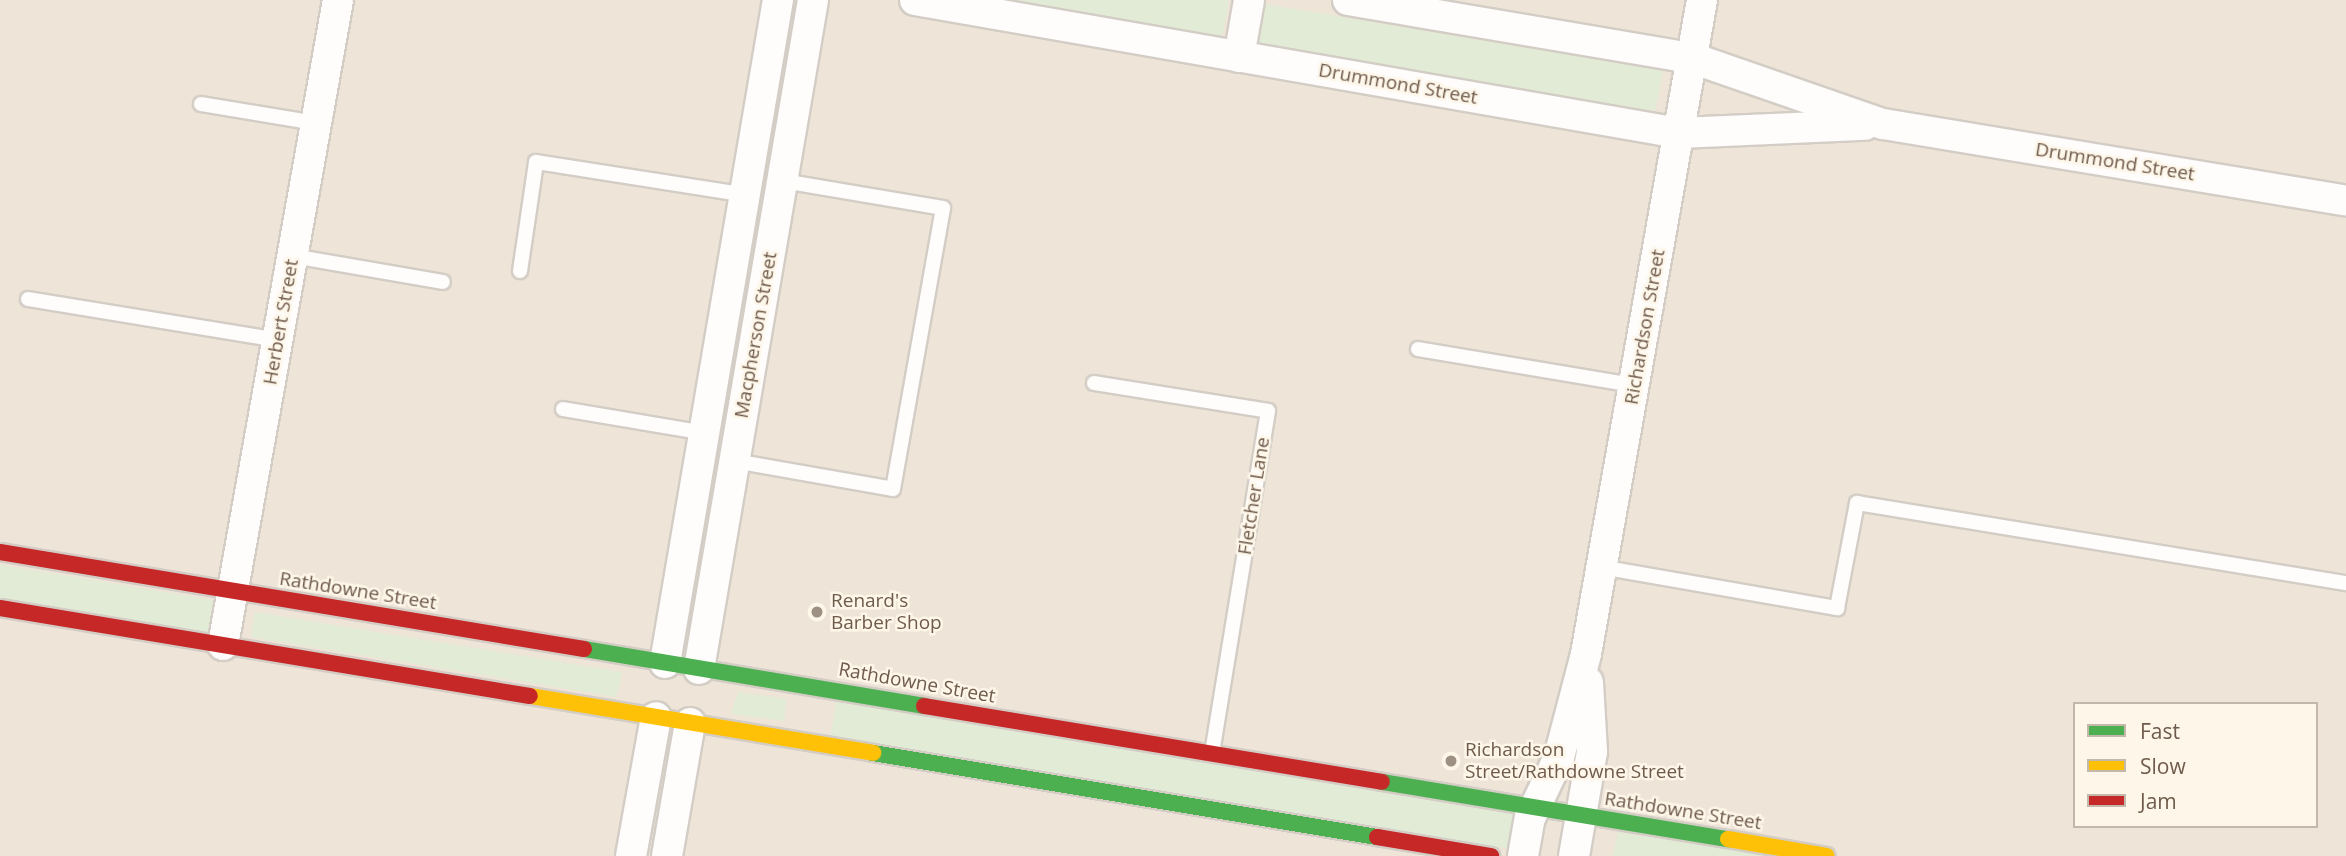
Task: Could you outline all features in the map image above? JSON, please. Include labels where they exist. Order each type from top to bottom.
[{"type":"street","name":"Herbert Street","points":[[223,645],[338,0]]},
{"type":"street","name":"Macpherson Street","points":[[664,670],[778,0]]},
{"type":"street","name":"Macpherson Street","points":[[698,676],[813,0]]},
{"type":"street","name":"Drummond Street","points":[[915,0],[1679,133],[1883,124]]},
{"type":"street","points":[[1239,57],[1249,0]]},
{"type":"street","name":"Drummond Street","points":[[1348,0],[1692,58],[1883,124],[2346,201]]},
{"type":"street","name":"Richardson Street","points":[[1523,856],[1534,806],[1553,775],[1586,653],[1702,0]]},
{"type":"street","name":"Rathdowne Street","points":[[0,552],[698,676],[1534,806],[1827,856]]},
{"type":"street","points":[[0,608],[223,645],[657,710],[1491,856]]},
{"type":"street","name":"Richardson Street","points":[[1574,856],[1592,752],[1586,653]]},
{"type":"street","points":[[631,856],[657,710]]},
{"type":"street","points":[[667,856],[691,717]]},
{"type":"lane","points":[[201,104],[316,123]]},
{"type":"lane","points":[[520,271],[536,162],[746,195]]},
{"type":"lane","points":[[735,461],[893,489],[943,208],[783,181]]},
{"type":"lane","points":[[293,256],[443,282]]},
{"type":"lane","points":[[28,299],[278,340]]},
{"type":"lane","points":[[1418,349],[1634,385]]},
{"type":"lane","name":"Fletcher Lane","points":[[1094,383],[1269,411],[1211,755]]},
{"type":"lane","points":[[563,409],[705,433]]},
{"type":"lane","points":[[1601,567],[1837,608],[1857,503],[2346,583]]},
{"type":"shaded area","points":[[0,0],[2346,0],[2346,856],[0,856]]},
{"type":"green space","points":[[981,0],[1229,0],[1222,39]]},
{"type":"green space","points":[[1266,4],[1663,71],[1655,111],[1258,45]]},
{"type":"green space","points":[[0,565],[213,600],[208,632],[0,598]]},
{"type":"green space","points":[[255,612],[622,672],[616,697],[251,637]]},
{"type":"green space","points":[[738,692],[786,699],[784,721],[731,714]]},
{"type":"green space","points":[[837,699],[1518,815],[1511,849],[830,738]]},
{"type":"green space","points":[[1618,832],[1768,856],[1613,856]]},
{"type":"traffic: fast","points":[[584,649],[924,706]]},
{"type":"traffic: fast","points":[[873,753],[1377,837]]},
{"type":"traffic: fast","points":[[1382,782],[1728,839]]},
{"type":"traffic: slow","points":[[530,696],[873,753]]},
{"type":"traffic: slow","points":[[1728,839],[1827,856]]},
{"type":"traffic: jam","points":[[0,552],[584,649]]},
{"type":"traffic: jam","points":[[0,608],[530,696]]},
{"type":"traffic: jam","points":[[924,706],[1382,782]]},
{"type":"traffic: jam","points":[[1377,837],[1491,856]]},
{"type":"place","name":"Renard's Barber Shop","points":[[817,612]]},
{"type":"place","name":"Richardson Street/Rathdowne Street","points":[[1451,761]]}]
